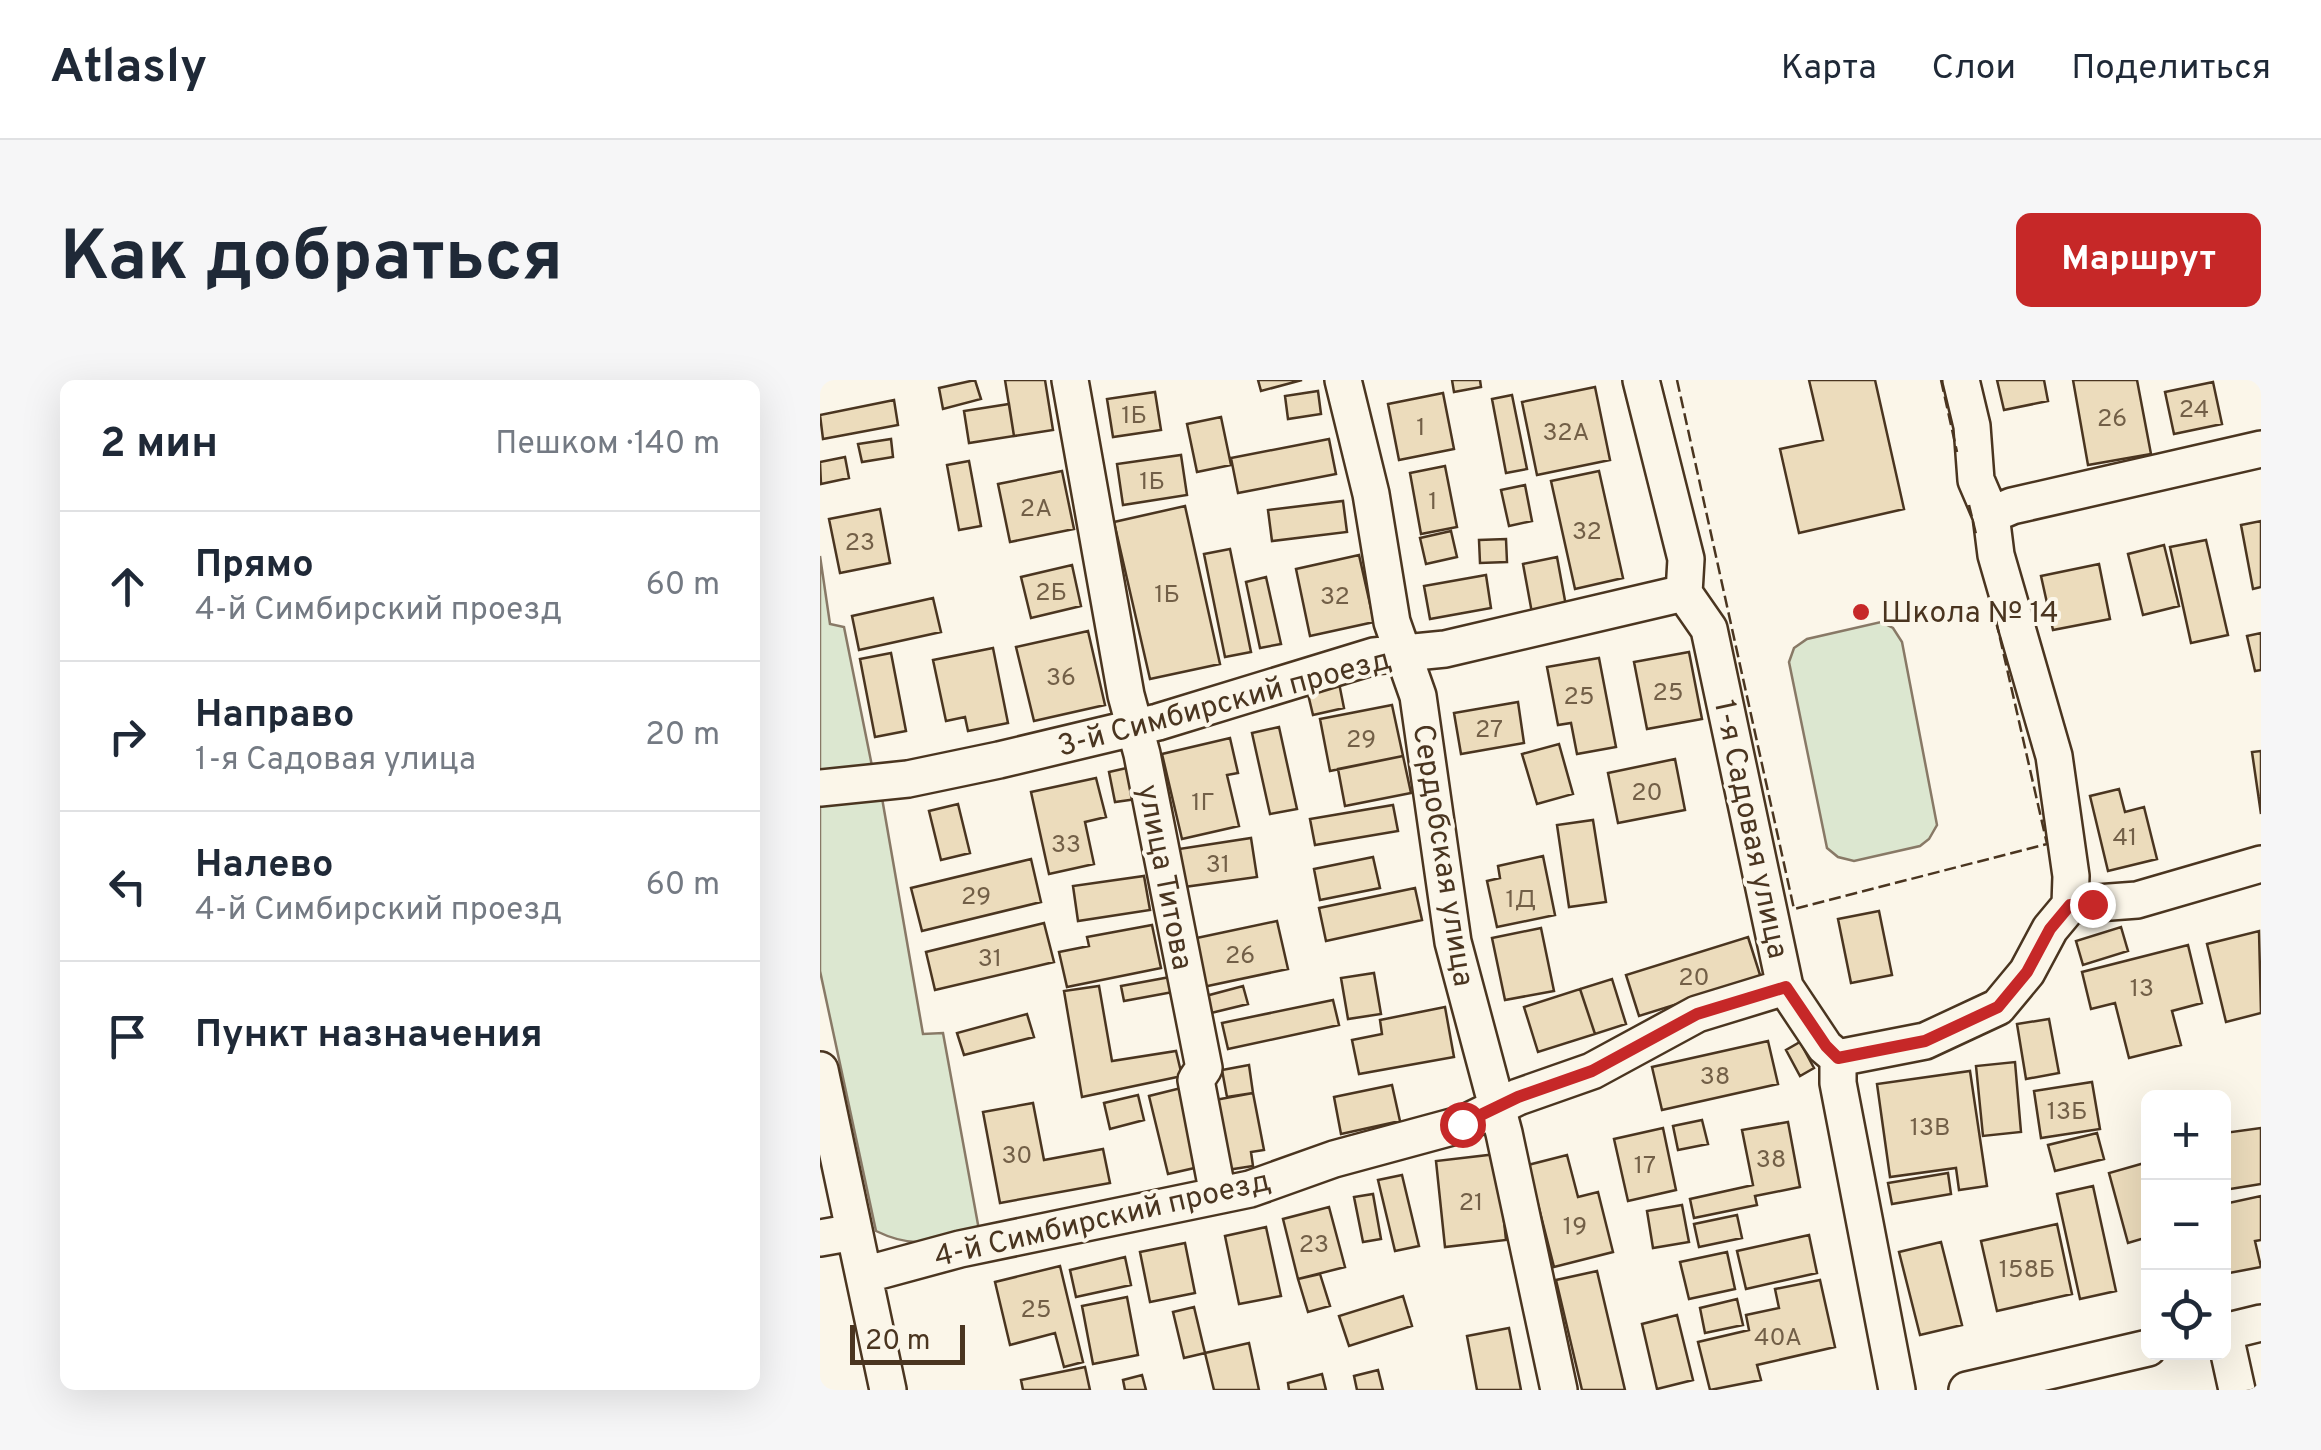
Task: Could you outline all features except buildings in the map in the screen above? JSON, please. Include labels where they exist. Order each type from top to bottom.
[{"type":"street","name":"улица Титова","points":[[1070,380],[1126,695],[1136,726],[1204,1068],[1196,1080],[1218,1194]]},
{"type":"street","name":"Сердобская улица","points":[[1343,380],[1371,494],[1392,622],[1418,696],[1452,942],[1496,1107],[1559,1390]]},
{"type":"street","points":[[1641,380],[1686,559],[1684,593]]},
{"type":"street","points":[[1897,1390],[1838,1083],[1838,1058],[1925,1041],[1998,1007],[2027,972],[2050,929],[2070,905],[2071,876],[2054,756],[1996,555],[1991,515],[1976,480],[1972,426],[1960,380]]},
{"type":"street","points":[[1991,515],[2030,502],[2261,449]]},
{"type":"street","name":"3-й Симбирский проезд","points":[[820,788],[926,775],[1158,722],[1374,656],[1445,649],[1684,593]]},
{"type":"street","name":"1-я Садовая улица","points":[[1684,593],[1710,629],[1786,987],[1838,1058]]},
{"type":"street","points":[[2070,905],[2137,900],[2261,864]]},
{"type":"street","name":"4-й Симбирский проезд","points":[[864,1274],[960,1249],[1250,1189],[1334,1159],[1462,1124],[1592,1071],[1697,1014],[1786,987]]},
{"type":"street","points":[[820,1070],[837,1235],[864,1274],[888,1390]]},
{"type":"street","points":[[2231,1330],[2261,1323]]},
{"type":"street","points":[[1967,1390],[2076,1377],[2141,1351]]},
{"type":"street","points":[[2230,1360],[2237,1390]]},
{"type":"green space","points":[[820,556],[830,624],[844,627],[872,766],[820,775]]},
{"type":"green space","points":[[1881,622],[1893,628],[1902,642],[1937,825],[1920,846],[1854,861],[1838,857],[1827,848],[1789,662],[1794,648],[1807,639]]},
{"type":"green space","points":[[882,798],[923,1034],[943,1033],[979,1230],[927,1242],[903,1241],[876,1231],[820,971],[820,800]]},
{"type":"fence","points":[[1677,380],[1794,909],[2047,844],[1992,603]]},
{"type":"fence","points":[[1941,380],[1957,452]]},
{"type":"fence","points":[[1969,505],[1976,534]]},
{"type":"place","name":"Школа № 14","points":[[1861,612]]},
{"type":"route","points":[[1462,1124],[1518,1097],[1592,1071],[1697,1014],[1786,987],[1796,1006],[1838,1058],[1925,1041],[1998,1007],[2027,972],[2050,929],[2070,905],[2092,904]]}]
